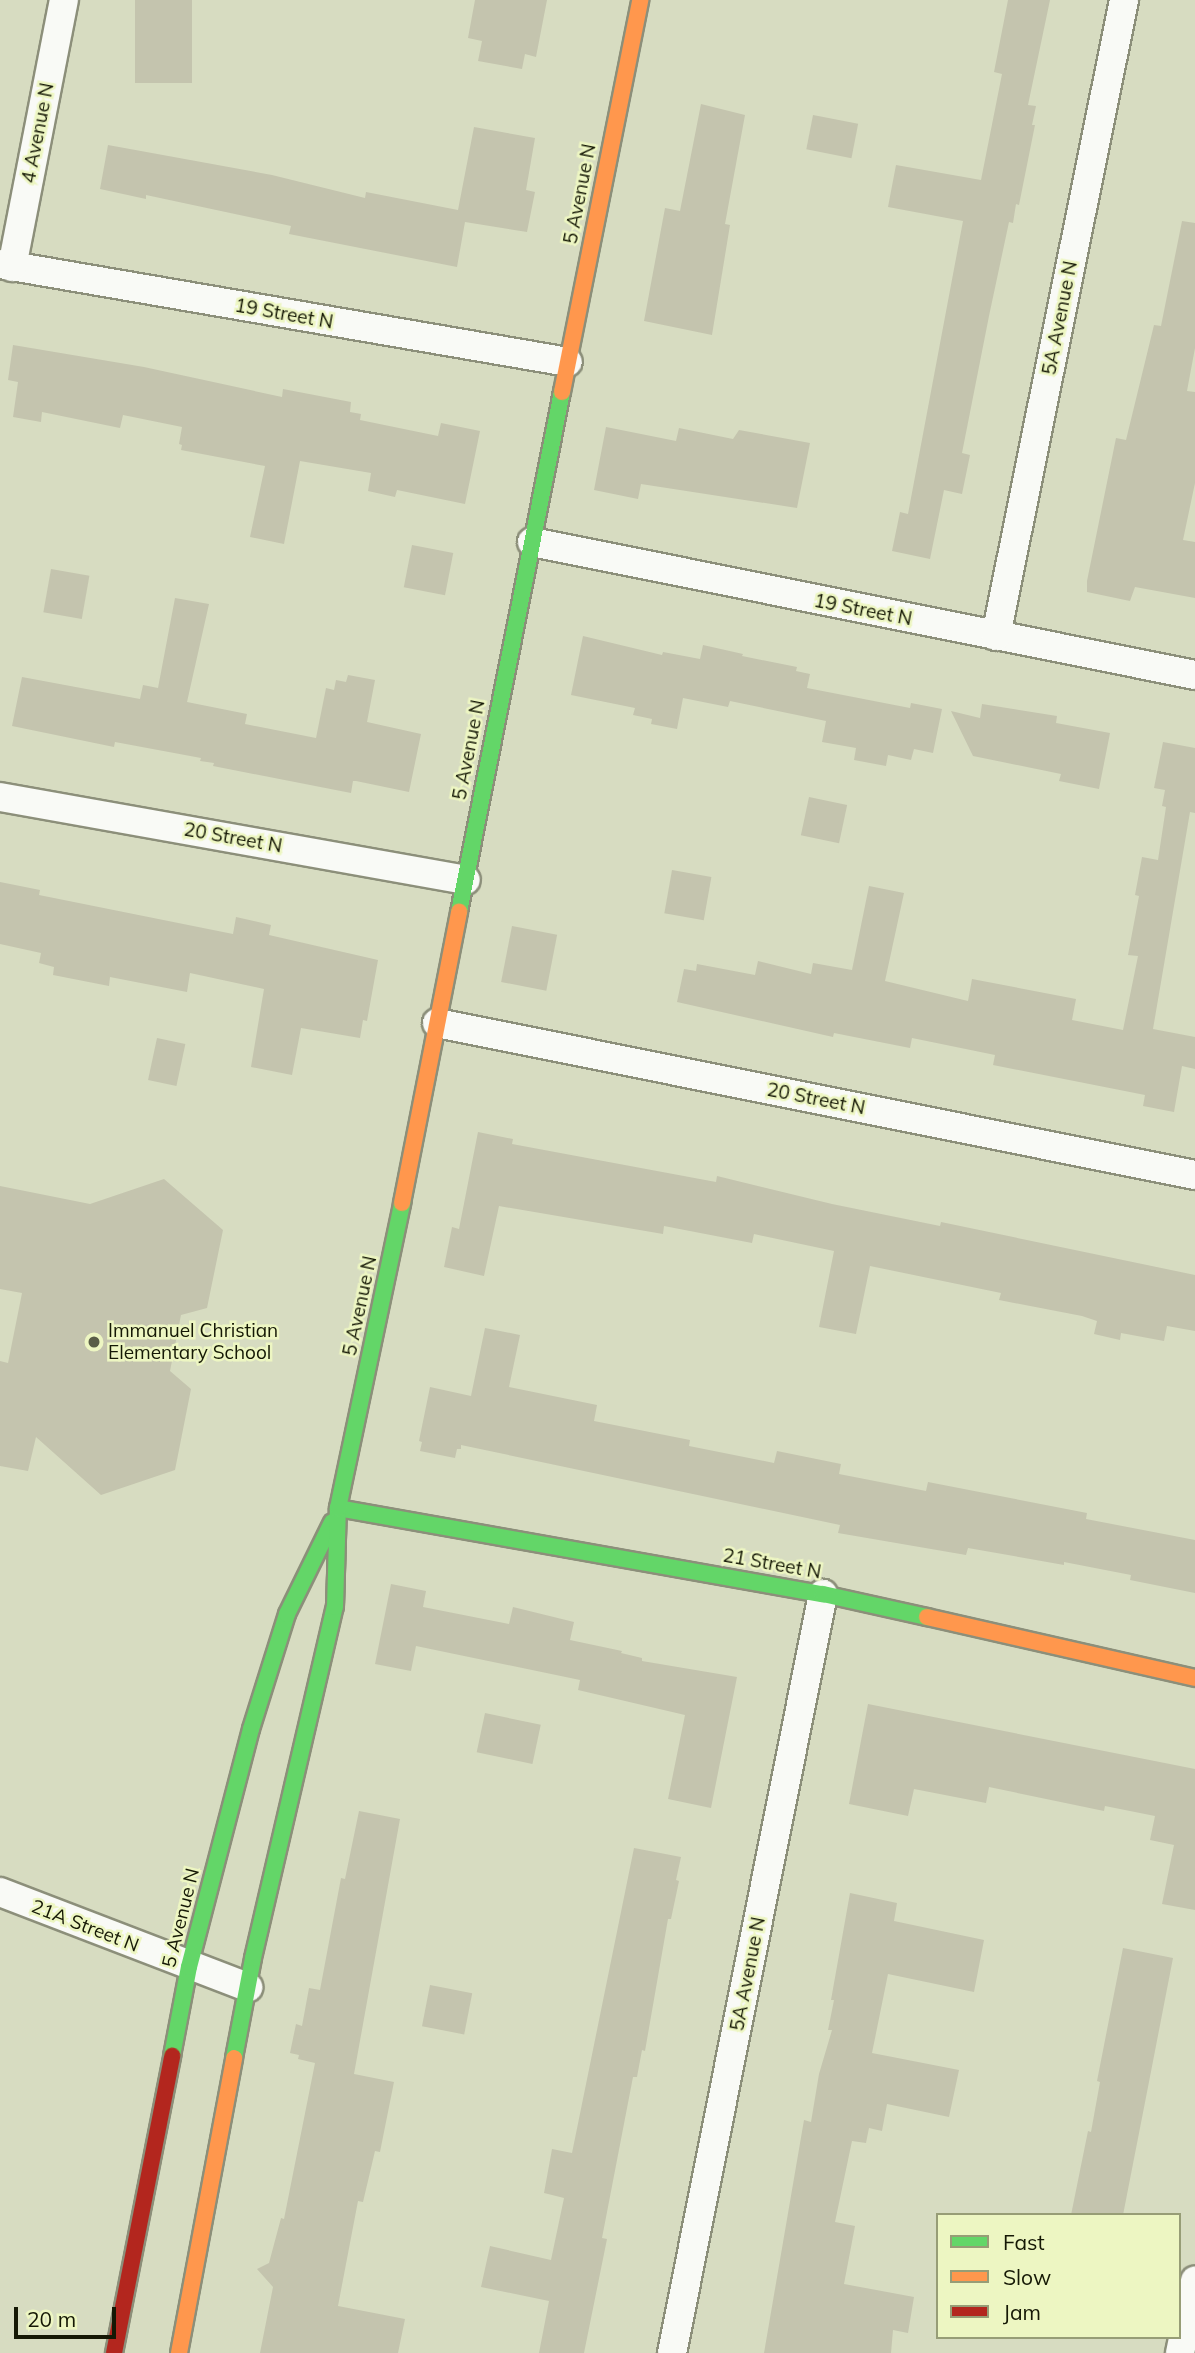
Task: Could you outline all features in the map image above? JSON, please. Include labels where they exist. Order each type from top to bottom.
[{"type":"main road","name":"5 Avenue N","points":[[179,2353],[248,1987],[335,1607],[338,1508],[466,880],[640,0]]},
{"type":"main road","name":"5 Avenue N","points":[[114,2353],[189,1967],[251,1729],[287,1614],[338,1508]]},
{"type":"main road","name":"21 Street N","points":[[338,1508],[822,1594],[1195,1678]]},
{"type":"street","name":"4 Avenue N","points":[[6,266],[64,0]]},
{"type":"street","name":"5A Avenue N","points":[[996,636],[1124,0]]},
{"type":"street","name":"19 Street N","points":[[6,266],[568,362]]},
{"type":"street","name":"19 Street N","points":[[532,542],[1195,675]]},
{"type":"street","name":"20 Street N","points":[[0,797],[466,880]]},
{"type":"street","name":"20 Street N","points":[[437,1023],[1195,1175]]},
{"type":"street","name":"5A Avenue N","points":[[672,2353],[822,1594]]},
{"type":"street","name":"21A Street N","points":[[0,1892],[189,1967],[248,1987]]},
{"type":"street","points":[[1180,2353],[1195,2281]]},
{"type":"building","points":[[135,0],[192,0],[192,83],[135,83]]},
{"type":"building","points":[[475,0],[547,0],[536,57],[525,54],[522,69],[478,61],[482,41],[468,38]]},
{"type":"building","points":[[1008,0],[1050,0],[1028,105],[1036,106],[1032,125],[1035,125],[1019,205],[1016,204],[1013,223],[1009,222],[989,316],[962,453],[970,455],[962,494],[944,490],[930,559],[892,551],[900,512],[908,514],[963,221],[888,207],[896,165],[981,180],[1002,74],[994,72]]},
{"type":"building","points":[[701,104],[745,115],[725,224],[730,225],[712,335],[644,321],[665,208],[680,211]]},
{"type":"building","points":[[813,115],[858,124],[851,158],[806,149]]},
{"type":"building","points":[[474,127],[535,138],[526,190],[535,192],[527,232],[465,222],[457,267],[289,234],[291,226],[146,195],[146,199],[100,189],[108,145],[272,175],[365,198],[366,192],[458,210]]},
{"type":"building","points":[[1182,221],[1195,223],[1195,348],[1187,391],[1195,392],[1195,483],[1183,540],[1195,542],[1195,598],[1135,587],[1130,601],[1087,592],[1087,581],[1116,438],[1126,440],[1154,325],[1161,326]]},
{"type":"building","points":[[13,345],[144,367],[282,397],[283,389],[351,402],[350,412],[361,414],[360,420],[438,436],[441,423],[480,431],[465,504],[397,490],[395,497],[368,491],[371,473],[300,461],[284,544],[250,537],[265,466],[181,450],[182,445],[179,444],[182,427],[123,415],[120,428],[42,412],[41,422],[13,417],[18,382],[8,380]]},
{"type":"building","points":[[606,427],[676,441],[679,428],[733,439],[739,430],[810,443],[797,508],[641,484],[638,499],[594,490]]},
{"type":"building","points":[[412,545],[453,553],[445,595],[404,587]]},
{"type":"building","points":[[51,569],[89,576],[82,619],[43,612]]},
{"type":"building","points":[[175,598],[209,604],[187,702],[247,714],[245,724],[316,738],[326,688],[334,690],[336,680],[346,682],[348,675],[375,680],[367,722],[421,734],[409,792],[353,781],[351,793],[213,766],[214,763],[200,761],[201,758],[115,742],[114,747],[12,726],[22,677],[140,699],[143,685],[158,688]]},
{"type":"building","points":[[583,636],[662,655],[663,652],[700,659],[703,645],[797,667],[796,671],[810,674],[807,688],[910,708],[911,703],[942,709],[933,753],[914,749],[911,760],[888,755],[886,766],[854,760],[856,748],[822,742],[826,721],[730,701],[728,707],[683,698],[677,729],[651,724],[652,719],[633,715],[635,708],[571,695]]},
{"type":"building","points":[[982,704],[1057,716],[1056,723],[1110,733],[1099,789],[1059,781],[1061,774],[973,756],[951,711],[980,718]]},
{"type":"building","points":[[1163,742],[1195,748],[1195,813],[1190,812],[1153,1029],[1195,1037],[1195,1069],[1182,1066],[1174,1112],[1143,1106],[1145,1095],[993,1065],[995,1055],[912,1038],[910,1048],[834,1033],[833,1037],[677,1002],[684,969],[696,971],[697,964],[755,975],[758,961],[811,974],[813,963],[852,970],[869,886],[904,893],[885,981],[968,1001],[972,979],[1076,999],[1072,1020],[1123,1030],[1138,956],[1128,955],[1139,896],[1135,895],[1142,857],[1158,860],[1166,807],[1162,806],[1165,790],[1154,788]]},
{"type":"building","points":[[809,797],[847,805],[839,843],[801,835]]},
{"type":"building","points":[[672,870],[711,877],[704,920],[664,913]]},
{"type":"building","points":[[0,882],[40,890],[39,895],[233,934],[236,917],[271,925],[269,935],[378,960],[367,1021],[363,1020],[360,1038],[301,1028],[292,1075],[251,1067],[264,989],[190,973],[187,992],[110,977],[109,986],[53,975],[54,967],[39,963],[41,953],[0,944]]},
{"type":"building","points":[[512,926],[557,935],[546,991],[501,982]]},
{"type":"building","points":[[157,1038],[185,1044],[176,1086],[148,1080]]},
{"type":"building","points":[[478,1132],[513,1139],[512,1144],[716,1182],[717,1176],[832,1204],[940,1226],[941,1222],[1195,1275],[1195,1331],[1167,1326],[1164,1341],[1121,1333],[1120,1340],[1094,1334],[1097,1321],[1082,1316],[999,1300],[1001,1293],[870,1266],[856,1334],[819,1327],[834,1251],[754,1234],[752,1243],[664,1226],[663,1234],[499,1206],[484,1276],[444,1267],[452,1227],[459,1229]]},
{"type":"building","name":"Immanuel Christian Elementary School","points":[[164,1179],[223,1230],[207,1308],[181,1315],[170,1371],[191,1389],[175,1470],[101,1495],[36,1437],[28,1471],[0,1466],[0,1361],[8,1363],[22,1293],[0,1289],[0,1186],[90,1204]]},
{"type":"building","points":[[485,1328],[520,1335],[509,1387],[597,1405],[594,1421],[690,1440],[689,1446],[774,1463],[777,1451],[841,1464],[839,1474],[926,1491],[928,1482],[1087,1513],[1086,1519],[1195,1540],[1195,1593],[1130,1580],[1131,1575],[1064,1562],[1064,1565],[968,1548],[966,1555],[838,1533],[840,1525],[461,1445],[455,1458],[420,1451],[422,1442],[419,1441],[430,1387],[471,1396]]},
{"type":"building","points":[[391,1584],[426,1591],[423,1607],[509,1624],[513,1607],[574,1622],[570,1640],[622,1651],[621,1653],[642,1658],[642,1661],[737,1677],[711,1808],[668,1799],[685,1715],[578,1690],[580,1680],[416,1646],[411,1671],[375,1664]]},
{"type":"building","points":[[868,1704],[1195,1769],[1195,1910],[1162,1904],[1174,1845],[1150,1840],[1155,1816],[1105,1806],[1104,1811],[989,1787],[986,1803],[914,1789],[908,1816],[849,1804]]},
{"type":"building","points":[[485,1713],[541,1725],[532,1764],[477,1752]]},
{"type":"building","points":[[359,1811],[400,1819],[354,2074],[394,2082],[380,2152],[375,2151],[363,2202],[358,2201],[338,2306],[405,2319],[398,2353],[260,2353],[273,2287],[257,2269],[269,2263],[281,2218],[284,2219],[315,2063],[298,2059],[299,2055],[290,2053],[296,2024],[302,2026],[309,1988],[320,1990],[341,1878],[345,1879]]},
{"type":"building","points":[[634,1848],[681,1857],[676,1880],[679,1881],[671,1919],[668,1919],[645,2051],[642,2050],[637,2077],[633,2077],[602,2238],[607,2239],[584,2353],[539,2353],[549,2301],[481,2287],[490,2246],[551,2260],[564,2198],[544,2193],[552,2149],[572,2153]]},
{"type":"building","points":[[850,1893],[897,1903],[894,1921],[984,1940],[974,1992],[888,1974],[872,2053],[959,2070],[949,2117],[887,2104],[882,2131],[869,2128],[866,2143],[852,2141],[835,2222],[855,2226],[844,2284],[914,2297],[908,2333],[893,2330],[891,2353],[764,2353],[804,2120],[811,2122],[819,2074],[832,2030],[828,2030],[834,2000],[831,2000]]},
{"type":"building","points":[[1123,1948],[1173,1958],[1123,2213],[1071,2213],[1088,2131],[1091,2132],[1100,2082],[1097,2081]]},
{"type":"building","points":[[430,1985],[472,1993],[464,2034],[422,2026]]},
{"type":"traffic: fast","points":[[459,912],[562,392]]},
{"type":"traffic: fast","points":[[234,2058],[253,1958],[335,1607],[338,1508],[402,1203]]},
{"type":"traffic: fast","points":[[338,1508],[823,1594],[927,1617]]},
{"type":"traffic: fast","points":[[172,2056],[189,1967],[251,1729],[287,1614],[332,1522]]},
{"type":"traffic: slow","points":[[562,392],[640,0]]},
{"type":"traffic: slow","points":[[402,1203],[459,912]]},
{"type":"traffic: slow","points":[[927,1617],[1195,1678]]},
{"type":"traffic: slow","points":[[179,2353],[234,2058]]},
{"type":"traffic: jam","points":[[114,2353],[172,2056]]},
{"type":"place","name":"Immanuel Christian Elementary School","points":[[94,1342]]}]
